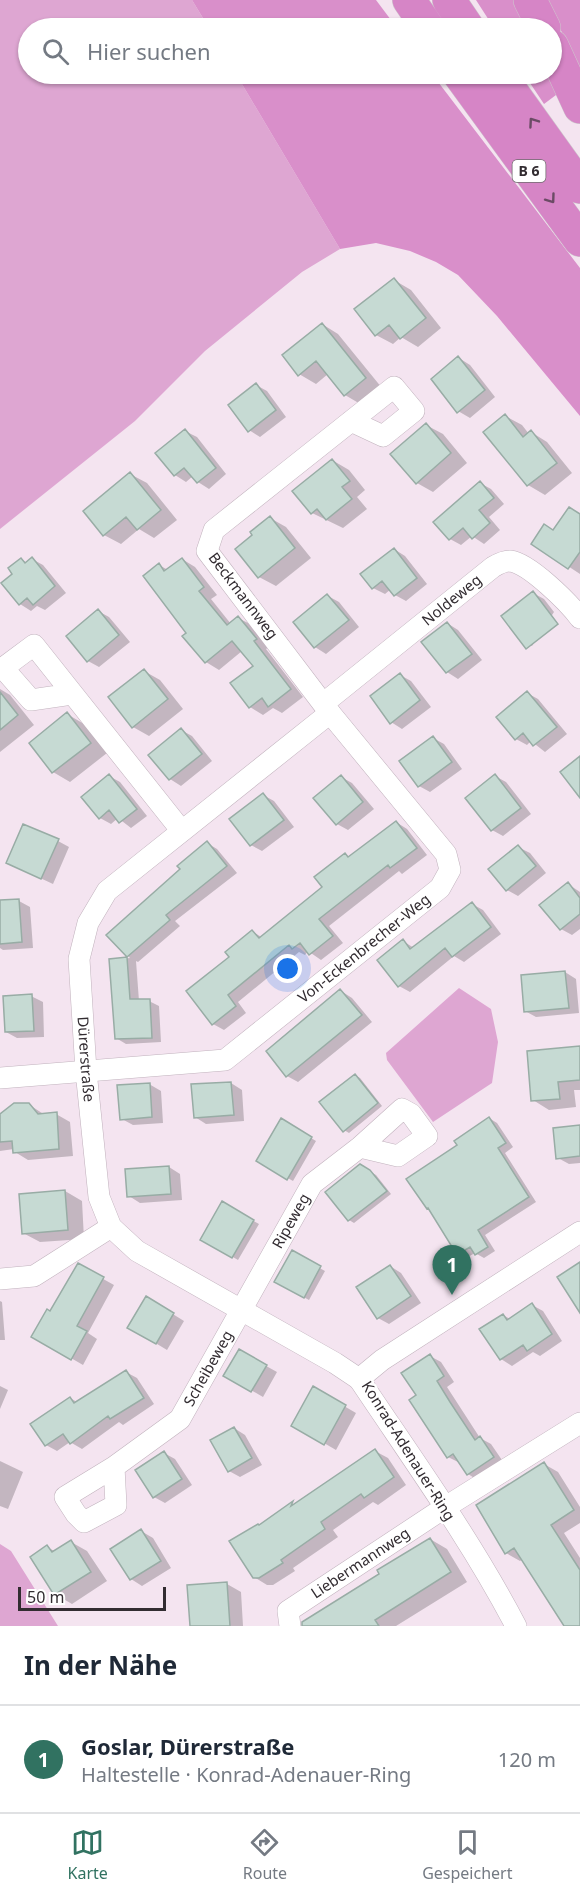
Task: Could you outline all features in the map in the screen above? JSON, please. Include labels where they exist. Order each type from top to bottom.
[{"type":"highway","points":[[409,0],[421,18]]},
{"type":"highway","points":[[448,0],[461,18]]},
{"type":"highway","points":[[530,0],[539,18]]},
{"type":"highway","points":[[562,68],[580,107]]},
{"type":"highway","name":"B 6","points":[[466,84],[580,240]]},
{"type":"highway","name":"B 6","points":[[507,84],[580,187]]},
{"type":"street","name":"Beckmannweg","points":[[327,708],[207,550],[214,530],[351,421]]},
{"type":"street","name":"Noldeweg","points":[[327,708],[493,567],[505,561],[513,561],[524,567],[568,602],[580,618]]},
{"type":"street","points":[[72,694],[181,830]]},
{"type":"street","name":"Dürerstraße","points":[[327,708],[107,891],[88,923],[79,959],[86,1071],[99,1197],[111,1227],[137,1251],[335,1363],[359,1379]]},
{"type":"street","name":"Von-Eckenbrecher-Weg","points":[[0,1077],[225,1060],[440,888],[450,870],[446,854],[327,708]]},
{"type":"street","name":"Ripeweg","points":[[241,1310],[312,1184],[360,1147]]},
{"type":"street","points":[[0,1279],[34,1276],[111,1227]]},
{"type":"street","name":"Konrad-Adenauer-Ring","points":[[516,1626],[444,1508],[359,1379],[382,1360],[580,1233]]},
{"type":"street","name":"Scheibeweg","points":[[114,1467],[180,1419],[241,1310]]},
{"type":"street","points":[[444,1508],[580,1423]]},
{"type":"street","name":"Liebermannweg","points":[[290,1626],[288,1611],[444,1508]]},
{"type":"shaded area","points":[[0,0],[192,0],[203,18],[18,18],[18,84],[242,84],[340,249],[302,272],[205,351],[135,421],[0,529]]},
{"type":"shaded area","points":[[192,0],[376,0],[390,18],[203,18]]},
{"type":"shaded area","points":[[476,0],[517,0],[525,18],[488,18]]},
{"type":"shaded area","points":[[547,0],[580,0],[580,72],[562,33],[562,18],[555,18]]},
{"type":"shaded area","points":[[242,84],[440,84],[580,268],[580,416],[497,316],[458,275],[410,251],[376,243],[340,249]]},
{"type":"shaded area","points":[[531,84],[556,84],[560,92],[544,104]]},
{"type":"shaded area","points":[[459,988],[491,1009],[498,1042],[492,1083],[433,1122],[387,1060],[386,1053]]},
{"type":"shaded area","points":[[0,1544],[11,1551],[58,1626],[0,1626]]},
{"type":"building","points":[[394,278],[426,318],[400,339],[389,325],[375,336],[354,309]]},
{"type":"building","points":[[322,323],[366,378],[344,396],[316,361],[298,376],[282,355]]},
{"type":"building","points":[[458,356],[485,390],[457,413],[431,379]]},
{"type":"building","points":[[256,383],[276,410],[248,432],[228,405]]},
{"type":"building","points":[[505,414],[523,437],[531,430],[557,463],[527,486],[483,432]]},
{"type":"building","points":[[426,423],[451,453],[416,484],[390,454]]},
{"type":"building","points":[[185,429],[216,468],[197,483],[184,468],[174,476],[155,453]]},
{"type":"building","points":[[332,459],[350,481],[342,487],[352,499],[326,520],[317,509],[311,514],[292,491]]},
{"type":"building","points":[[130,472],[161,510],[137,530],[126,517],[103,536],[83,511]]},
{"type":"building","points":[[480,481],[494,498],[479,510],[490,523],[472,539],[463,528],[449,540],[433,522]]},
{"type":"building","points":[[569,507],[580,514],[580,552],[568,569],[531,544],[544,524],[553,530]]},
{"type":"building","points":[[270,516],[295,548],[258,578],[235,549],[252,535],[250,532]]},
{"type":"building","points":[[394,548],[417,578],[394,596],[382,581],[372,589],[360,574]]},
{"type":"building","points":[[32,557],[55,586],[33,605],[27,598],[19,605],[1,583],[12,574],[8,568],[21,558],[25,563]]},
{"type":"building","points":[[182,558],[204,587],[199,591],[227,625],[238,616],[257,639],[254,641],[291,689],[268,707],[262,698],[249,708],[230,683],[253,666],[232,641],[205,663],[182,636],[186,633],[143,576],[159,563],[164,571]]},
{"type":"building","points":[[533,591],[558,624],[526,649],[501,616]]},
{"type":"building","points":[[327,594],[349,620],[314,648],[293,622]]},
{"type":"building","points":[[98,609],[119,635],[87,662],[66,636]]},
{"type":"building","points":[[447,622],[472,654],[446,673],[421,642]]},
{"type":"building","points":[[144,669],[168,699],[132,728],[108,697]]},
{"type":"building","points":[[400,673],[420,700],[390,724],[370,696]]},
{"type":"building","points":[[527,691],[557,727],[533,746],[523,733],[515,740],[496,717]]},
{"type":"building","points":[[0,692],[18,715],[0,730]]},
{"type":"building","points":[[67,712],[91,743],[52,773],[29,743]]},
{"type":"building","points":[[181,728],[202,754],[169,780],[148,755]]},
{"type":"building","points":[[433,736],[452,762],[418,787],[399,761]]},
{"type":"building","points":[[580,756],[580,798],[560,772]]},
{"type":"building","points":[[109,774],[137,809],[119,823],[109,810],[99,819],[81,797]]},
{"type":"building","points":[[495,774],[521,808],[491,831],[465,798]]},
{"type":"building","points":[[341,775],[363,802],[336,825],[313,798]]},
{"type":"building","points":[[263,793],[284,820],[250,846],[229,819]]},
{"type":"building","points":[[396,821],[417,848],[390,868],[388,865],[319,919],[333,936],[309,955],[300,943],[292,949],[289,945],[228,995],[236,1006],[212,1025],[186,991],[229,957],[225,952],[252,930],[259,938],[322,887],[314,877],[345,853],[348,857]]},
{"type":"building","points":[[23,824],[59,839],[41,879],[6,863]]},
{"type":"building","points":[[207,841],[227,866],[166,915],[170,920],[127,957],[106,935],[180,869],[177,866]]},
{"type":"building","points":[[518,845],[536,866],[506,891],[488,869]]},
{"type":"building","points":[[568,882],[580,898],[580,914],[560,930],[539,905]]},
{"type":"building","points":[[19,899],[22,942],[0,944],[0,900]]},
{"type":"building","points":[[472,902],[491,927],[452,957],[445,948],[398,987],[377,960],[403,939],[410,949]]},
{"type":"building","points":[[127,957],[130,999],[150,999],[152,1038],[115,1039],[109,959]]},
{"type":"building","points":[[565,971],[569,1008],[524,1012],[521,975]]},
{"type":"building","points":[[340,989],[362,1015],[286,1077],[266,1051]]},
{"type":"building","points":[[32,994],[34,1031],[5,1032],[3,996]]},
{"type":"building","points":[[580,1046],[580,1080],[558,1082],[560,1099],[531,1101],[527,1051]]},
{"type":"building","points":[[355,1074],[378,1103],[343,1132],[319,1102]]},
{"type":"building","points":[[231,1082],[234,1115],[194,1118],[191,1084]]},
{"type":"building","points":[[150,1083],[152,1117],[120,1120],[117,1085]]},
{"type":"building","points":[[14,1103],[29,1103],[38,1114],[57,1112],[59,1149],[13,1153],[12,1141],[0,1142],[0,1114]]},
{"type":"building","points":[[489,1117],[506,1143],[498,1148],[529,1197],[478,1230],[488,1247],[475,1255],[470,1247],[457,1255],[428,1208],[406,1179],[457,1145],[454,1141]]},
{"type":"building","points":[[281,1118],[312,1137],[287,1180],[256,1161]]},
{"type":"building","points":[[580,1125],[580,1156],[556,1159],[553,1128]]},
{"type":"building","points":[[360,1164],[370,1170],[387,1191],[348,1221],[325,1192]]},
{"type":"building","points":[[169,1166],[171,1194],[127,1197],[125,1169]]},
{"type":"building","points":[[65,1190],[68,1230],[22,1234],[19,1194]]},
{"type":"building","points":[[222,1201],[254,1220],[232,1258],[200,1240]]},
{"type":"building","points":[[292,1250],[321,1266],[304,1298],[274,1282]]},
{"type":"building","points":[[580,1262],[580,1313],[557,1277]]},
{"type":"building","points":[[78,1263],[104,1277],[77,1326],[87,1331],[71,1360],[31,1337],[47,1309],[50,1311]]},
{"type":"building","points":[[390,1265],[411,1296],[377,1319],[356,1287]]},
{"type":"building","points":[[146,1296],[174,1313],[156,1344],[127,1328]]},
{"type":"building","points":[[532,1303],[552,1334],[527,1351],[523,1345],[500,1360],[479,1329],[503,1314],[507,1320]]},
{"type":"building","points":[[239,1349],[267,1365],[251,1392],[223,1376]]},
{"type":"building","points":[[430,1354],[444,1376],[437,1381],[450,1402],[475,1440],[480,1436],[494,1457],[467,1475],[453,1454],[447,1458],[409,1400],[416,1395],[401,1373]]},
{"type":"building","points":[[126,1370],[144,1398],[110,1419],[108,1416],[70,1444],[63,1434],[45,1446],[30,1424],[70,1397],[74,1403]]},
{"type":"building","points":[[313,1386],[346,1405],[324,1445],[291,1426]]},
{"type":"building","points":[[234,1427],[252,1458],[228,1472],[210,1440]]},
{"type":"building","points":[[375,1449],[394,1477],[364,1498],[361,1494],[321,1522],[325,1529],[281,1560],[283,1563],[259,1578],[253,1578],[229,1541],[259,1525],[293,1501],[291,1506]]},
{"type":"building","points":[[164,1451],[182,1479],[153,1498],[135,1470]]},
{"type":"building","points":[[544,1462],[574,1510],[551,1525],[580,1570],[580,1626],[564,1626],[514,1548],[505,1554],[476,1505]]},
{"type":"building","points":[[141,1529],[161,1561],[130,1580],[110,1549]]},
{"type":"building","points":[[430,1538],[451,1572],[375,1620],[379,1626],[302,1626],[302,1622],[379,1574],[377,1570]]},
{"type":"building","points":[[71,1540],[91,1572],[54,1595],[30,1557],[47,1545],[52,1552]]},
{"type":"building","points":[[227,1582],[230,1626],[190,1626],[187,1585]]},
{"type":"place","name":"Goslar, Dürerstraße","points":[[452,1295]]}]
